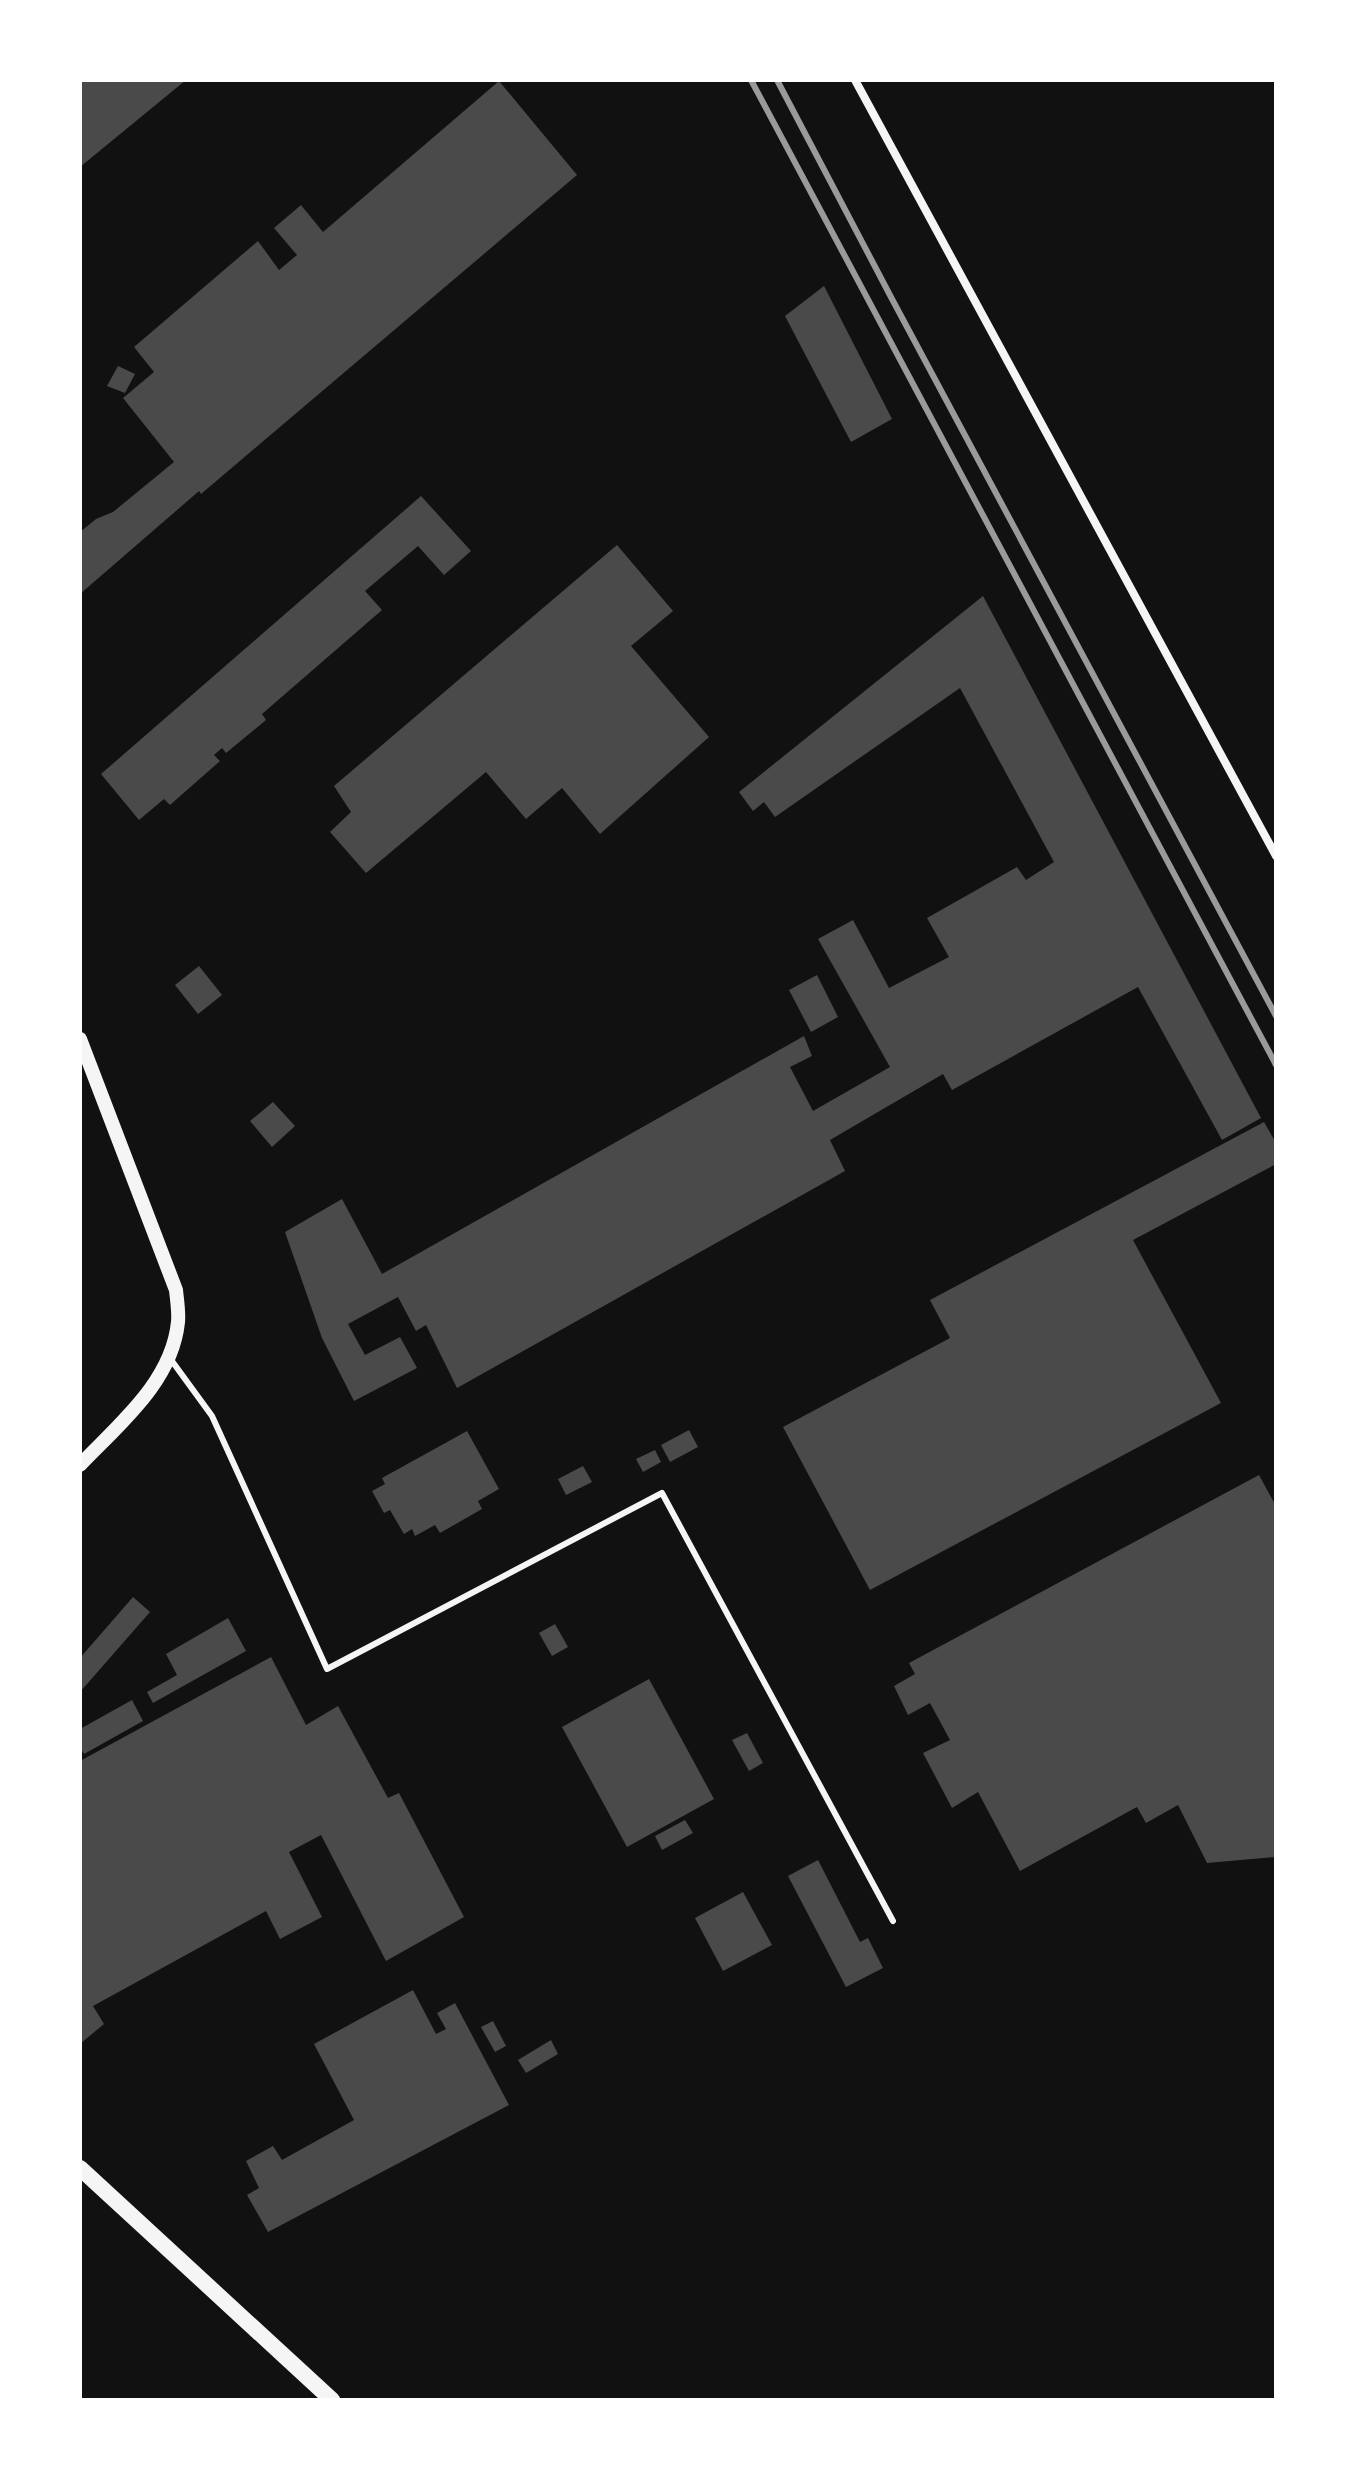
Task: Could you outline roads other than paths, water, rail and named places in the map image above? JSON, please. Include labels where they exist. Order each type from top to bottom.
[{"type":"main road","points":[[80,2168],[332,2400]]},
{"type":"street","points":[[855,80],[1276,856]]},
{"type":"street","points":[[80,1039],[176,1290],[178,1322],[169,1357],[153,1388],[80,1465]]},
{"type":"lane","points":[[169,1357],[212,1416],[327,1669],[662,1493],[893,1921]]},
{"type":"railway","points":[[751,80],[1276,1065]]},
{"type":"railway","points":[[777,80],[1276,1016]]}]
